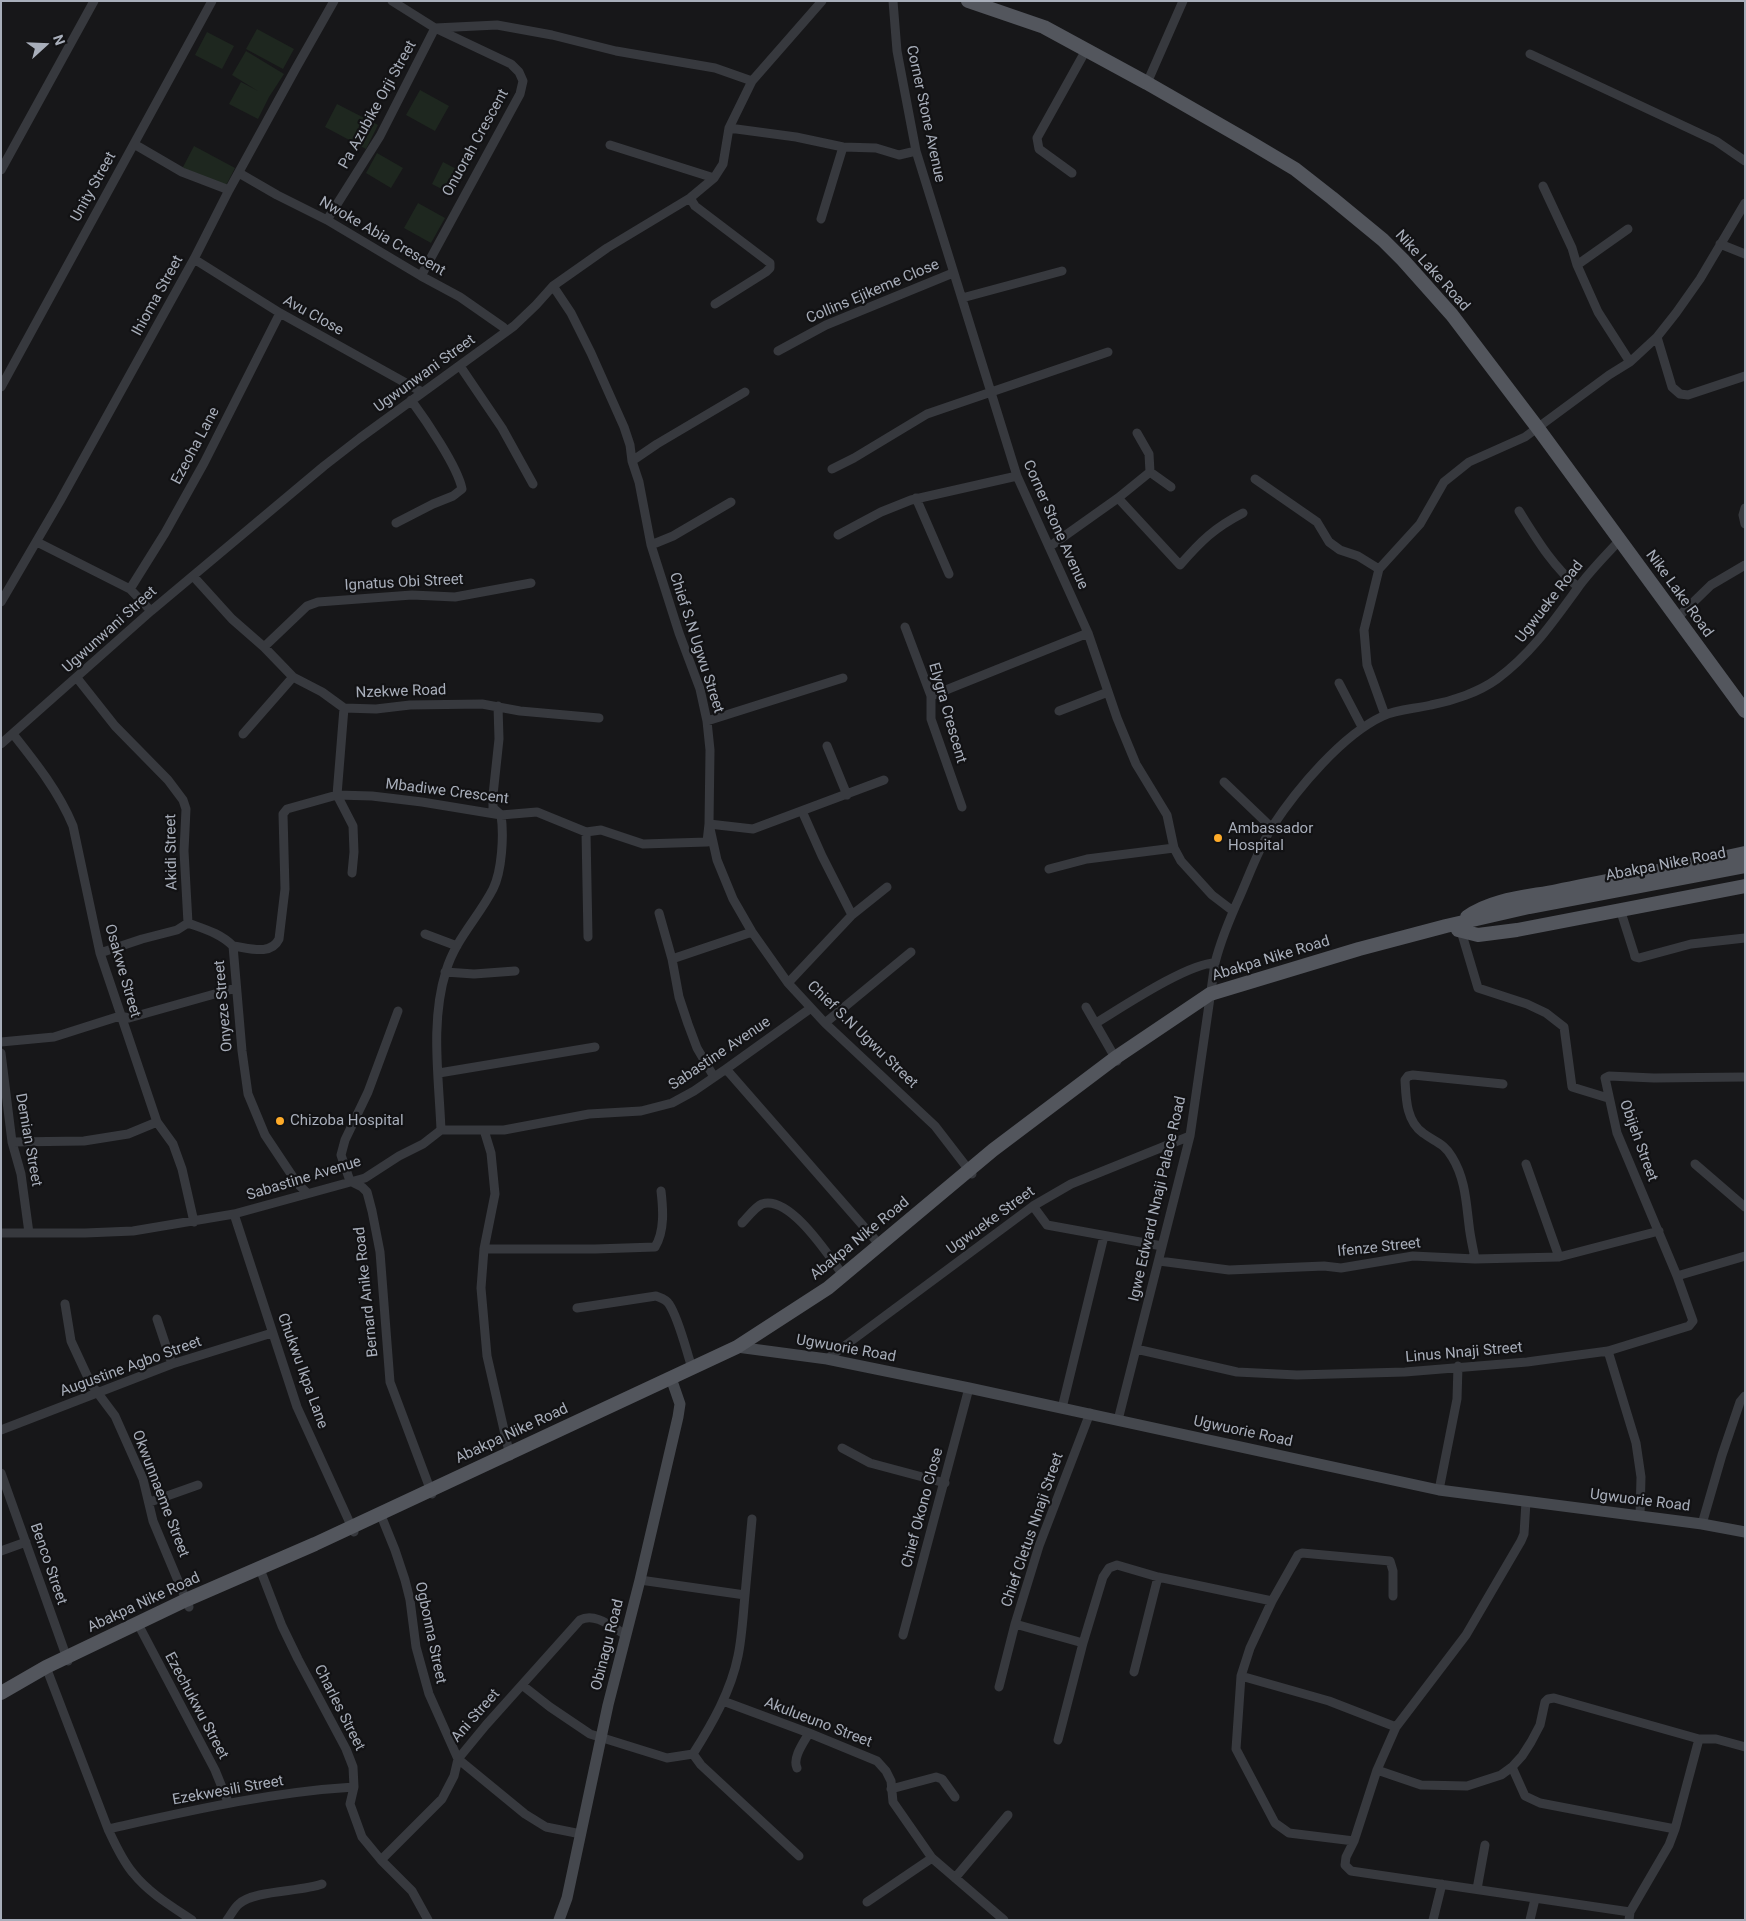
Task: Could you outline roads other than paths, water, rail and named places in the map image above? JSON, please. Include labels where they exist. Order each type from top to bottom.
[{"type":"main road","name":"Nike Lake Road","points":[[968,1],[1044,28],[1147,83],[1295,169],[1383,240],[1452,315],[1537,427],[1745,711]]},
{"type":"main road","points":[[1745,853],[1680,868],[1515,899],[1474,912],[1459,928],[1478,935],[1518,930],[1745,886]]},
{"type":"main road","name":"Abakpa Nike Road","points":[[1686,883],[1745,866]]},
{"type":"main road","name":"Abakpa Nike Road","points":[[673,1380],[692,1368],[741,1347],[828,1288],[879,1244],[970,1173],[1116,1061],[1210,992],[1359,949],[1459,928],[1529,907],[1745,875]]},
{"type":"main road","name":"Abakpa Nike Road","points":[[1,1693],[188,1603],[432,1493],[741,1347],[834,1288],[970,1173]]},
{"type":"main road","name":"Abakpa Nike Road","points":[[1,1700],[48,1670]]},
{"type":"street","points":[[1,170],[94,1]]},
{"type":"street","name":"Unity Street","points":[[1,387],[212,1]]},
{"type":"street","name":"Ihioma Street","points":[[1,602],[37,542],[194,259],[229,190],[334,1]]},
{"type":"street","name":"Onuorah Crescent","points":[[392,1],[435,28],[511,64],[523,81],[514,105],[421,276]]},
{"type":"street","name":"Ugwunwani Street","points":[[1,744],[150,611],[324,466],[507,331],[530,312],[553,286],[607,248],[690,198],[714,178],[723,164],[728,128],[752,81],[822,1]]},
{"type":"street","name":"Corner Stone Avenue","points":[[893,1],[897,51],[916,151],[1017,476],[1088,633],[1108,692],[1136,764],[1167,815],[1174,848],[1182,861],[1212,895],[1233,911]]},
{"type":"street","points":[[1147,83],[1183,1]]},
{"type":"street","points":[[435,28],[498,25],[552,35],[616,51],[715,68],[752,81]]},
{"type":"street","name":"Pa Azubike Orji Street","points":[[327,220],[380,136],[435,28]]},
{"type":"street","points":[[1072,173],[1039,149],[1037,138],[1086,50]]},
{"type":"street","points":[[1530,54],[1716,142],[1745,161]]},
{"type":"street","points":[[728,128],[796,137],[843,147],[876,148],[899,155],[916,151]]},
{"type":"street","points":[[134,144],[182,172],[229,190]]},
{"type":"street","points":[[610,145],[714,178]]},
{"type":"street","points":[[820,219],[843,147]]},
{"type":"street","name":"Nwoke Abia Crescent","points":[[239,173],[277,195],[327,220],[460,297],[507,331]]},
{"type":"street","points":[[1543,186],[1572,248],[1577,265],[1598,312],[1630,362]]},
{"type":"street","points":[[690,198],[695,206],[768,260],[771,265],[766,272],[715,304]]},
{"type":"street","points":[[1385,715],[1367,664],[1364,630],[1379,569],[1420,524],[1444,482],[1468,462],[1525,437],[1609,375],[1630,362],[1657,337],[1676,313],[1745,203]]},
{"type":"street","points":[[1577,265],[1628,229]]},
{"type":"street","points":[[1720,244],[1745,254]]},
{"type":"street","name":"Avu Close","points":[[194,259],[280,313],[422,392]]},
{"type":"street","points":[[962,298],[1062,271]]},
{"type":"street","name":"Collins Ejikeme Close","points":[[778,351],[826,325],[953,273]]},
{"type":"street","name":"Chief S.N Ugwu Street","points":[[553,286],[592,353],[630,445],[651,545],[679,633],[700,689],[707,721],[710,750],[709,824],[717,860],[734,899],[752,932],[788,983],[825,1023],[936,1126],[970,1173]]},
{"type":"street","name":"Ezeoha Lane","points":[[130,589],[204,463],[280,313]]},
{"type":"street","points":[[1657,337],[1672,387],[1680,394],[1688,395],[1745,376]]},
{"type":"street","points":[[832,469],[854,458],[927,414],[1108,352]]},
{"type":"street","points":[[460,366],[502,428],[533,484]]},
{"type":"street","points":[[632,461],[745,392]]},
{"type":"street","points":[[396,523],[453,496],[462,489],[459,477],[425,418],[411,400]]},
{"type":"street","points":[[1137,433],[1149,454],[1150,472]]},
{"type":"street","points":[[1150,472],[1171,487]]},
{"type":"street","points":[[1050,547],[1118,498],[1150,472]]},
{"type":"street","points":[[838,535],[881,512],[916,498],[1017,476]]},
{"type":"street","points":[[1255,479],[1317,522],[1329,542],[1340,550],[1358,556],[1379,569]]},
{"type":"street","points":[[916,498],[949,574]]},
{"type":"street","points":[[1118,498],[1180,565],[1203,539],[1224,523],[1243,513]]},
{"type":"street","points":[[651,545],[673,536],[731,502]]},
{"type":"street","points":[[1745,508],[1743,515],[1745,524]]},
{"type":"street","points":[[1520,511],[1538,542],[1565,576],[1578,587]]},
{"type":"street","name":"Ugwueke Road","points":[[1210,992],[1221,939],[1272,828],[1320,767],[1344,741],[1362,727],[1385,715],[1450,700],[1496,680],[1529,653],[1553,624],[1578,587],[1619,540]]},
{"type":"street","points":[[37,542],[130,589],[150,611]]},
{"type":"street","points":[[1677,618],[1711,586],[1745,565]]},
{"type":"street","name":"Nzekwe Road","points":[[193,576],[232,619],[264,647],[293,677],[322,692],[344,708],[376,709],[440,704],[482,704],[520,711],[600,718]]},
{"type":"street","name":"Ignatus Obi Street","points":[[264,647],[307,606],[318,602],[412,595],[455,597],[531,583]]},
{"type":"street","name":"Elygra Crescent","points":[[905,627],[931,696],[931,719],[962,807]]},
{"type":"street","points":[[931,696],[1088,633]]},
{"type":"street","points":[[243,734],[293,677]]},
{"type":"street","name":"Akidi Street","points":[[77,678],[115,726],[168,780],[183,800],[186,809],[184,851],[188,923]]},
{"type":"street","points":[[707,721],[843,678]]},
{"type":"street","points":[[1339,683],[1362,727]]},
{"type":"street","points":[[1059,712],[1108,692]]},
{"type":"street","points":[[441,1130],[438,1008],[446,972],[456,946],[494,888],[500,863],[503,829],[501,814],[493,808],[492,795],[499,738],[498,706]]},
{"type":"street","points":[[344,708],[337,795],[353,826],[354,852],[352,874]]},
{"type":"street","name":"Osakwe Street","points":[[13,734],[45,776],[67,811],[73,826],[100,953],[157,1122],[173,1144],[182,1169],[194,1222]]},
{"type":"street","points":[[827,746],[847,795]]},
{"type":"street","points":[[709,824],[753,829],[884,780]]},
{"type":"street","points":[[1224,782],[1272,828]]},
{"type":"street","name":"Mbadiwe Crescent","points":[[283,814],[298,805],[337,795],[372,796],[501,814],[537,812],[586,832],[601,830],[643,844],[707,842],[709,824]]},
{"type":"street","points":[[802,811],[852,915]]},
{"type":"street","name":"Onyeze Street","points":[[283,814],[286,882],[279,939],[276,945],[268,950],[233,946],[248,1094],[265,1135],[297,1183],[307,1193]]},
{"type":"street","points":[[586,832],[588,937]]},
{"type":"street","points":[[1049,869],[1087,859],[1174,848]]},
{"type":"street","points":[[788,983],[852,915],[887,888]]},
{"type":"street","points":[[1620,909],[1635,957],[1639,958],[1691,944],[1745,938]]},
{"type":"street","points":[[659,912],[672,959],[679,997],[697,1048],[714,1077]]},
{"type":"street","points":[[100,953],[142,939],[178,930],[188,923],[212,931],[233,946]]},
{"type":"street","points":[[1459,928],[1478,988],[1527,1004],[1546,1013],[1564,1027],[1572,1087],[1608,1098]]},
{"type":"street","points":[[672,959],[752,932]]},
{"type":"street","points":[[425,934],[456,946]]},
{"type":"street","points":[[825,1023],[911,952]]},
{"type":"street","points":[[1096,1024],[1149,991],[1178,976],[1207,963],[1215,963]]},
{"type":"street","points":[[446,972],[474,974],[516,971]]},
{"type":"street","points":[[1,1042],[54,1037],[120,1016],[129,1018],[236,988]]},
{"type":"street","name":"Igwe Edward Nnaji Palace Road","points":[[1118,1420],[1190,1136],[1210,992]]},
{"type":"street","points":[[1086,1007],[1116,1061]]},
{"type":"street","name":"Sabastine Avenue","points":[[1,1233],[85,1234],[134,1231],[194,1222],[234,1214],[369,1175],[399,1156],[423,1144],[441,1130],[504,1130],[589,1114],[640,1111],[672,1103],[726,1070],[811,1008]]},
{"type":"street","points":[[350,1181],[341,1155],[345,1140],[368,1092],[398,1011]]},
{"type":"street","points":[[439,1073],[596,1046]]},
{"type":"street","name":"Demian Street","points":[[1,1053],[12,1142],[21,1174],[29,1233]]},
{"type":"street","points":[[726,1070],[879,1244]]},
{"type":"street","points":[[1475,1259],[1469,1226],[1466,1192],[1458,1170],[1453,1158],[1443,1144],[1421,1133],[1412,1121],[1406,1103],[1405,1080],[1408,1076],[1413,1075],[1504,1084]]},
{"type":"street","name":"Obijeh Street","points":[[1659,1231],[1617,1133],[1604,1082],[1606,1076],[1654,1078],[1745,1077]]},
{"type":"street","points":[[12,1142],[84,1141],[128,1134],[157,1122]]},
{"type":"street","points":[[484,1130],[491,1152],[495,1194],[484,1249],[481,1288],[487,1356],[510,1456]]},
{"type":"street","name":"Ugwueke Street","points":[[827,1359],[1033,1206],[1071,1184],[1190,1136]]},
{"type":"street","points":[[1526,1164],[1559,1257]]},
{"type":"street","points":[[1695,1164],[1745,1206]]},
{"type":"street","name":"Bernard Anike Road","points":[[350,1181],[367,1192],[372,1211],[380,1252],[390,1382],[432,1493]]},
{"type":"street","points":[[484,1249],[656,1247],[660,1240],[663,1208],[661,1191]]},
{"type":"street","points":[[742,1223],[760,1205],[769,1203],[778,1205],[793,1214],[821,1245],[843,1275]]},
{"type":"street","points":[[1033,1206],[1047,1225],[1162,1246]]},
{"type":"street","name":"Chukwu Ikpa Lane","points":[[234,1214],[297,1407],[353,1529]]},
{"type":"street","name":"Ifenze Street","points":[[1159,1261],[1229,1270],[1324,1266],[1341,1268],[1413,1256],[1475,1259],[1559,1257],[1659,1231]]},
{"type":"street","name":"Linus Nnaji Street","points":[[1136,1349],[1237,1372],[1288,1375],[1405,1372],[1533,1361],[1608,1351],[1692,1324],[1693,1320],[1659,1231]]},
{"type":"street","points":[[1062,1408],[1104,1236]]},
{"type":"street","points":[[1677,1276],[1745,1256]]},
{"type":"street","points":[[577,1308],[656,1296],[662,1298],[668,1303],[673,1312],[692,1368]]},
{"type":"street","name":"Okwunnaeme Street","points":[[65,1304],[71,1341],[91,1384],[115,1416],[143,1479],[153,1521],[188,1603]]},
{"type":"street","points":[[157,1319],[172,1364]]},
{"type":"street","name":"Augustine Agbo Street","points":[[1,1430],[99,1394],[172,1364],[272,1333]]},
{"type":"street","name":"Ugwuorie Road","points":[[741,1347],[827,1359],[969,1388],[1439,1490],[1702,1524],[1745,1532]]},
{"type":"street","points":[[1608,1351],[1636,1443],[1641,1477],[1640,1516]]},
{"type":"street","points":[[1439,1490],[1457,1399],[1458,1366]]},
{"type":"street","name":"Obinagu Road","points":[[559,1920],[567,1898],[608,1705],[640,1580],[678,1417],[680,1404],[673,1380]]},
{"type":"street","name":"Chief Okono Close","points":[[903,1635],[969,1388]]},
{"type":"street","points":[[1702,1524],[1722,1455],[1740,1402],[1745,1396]]},
{"type":"street","name":"Chief Cletus Nnaji Street","points":[[999,1687],[1015,1624],[1039,1546],[1090,1414]]},
{"type":"street","points":[[842,1448],[870,1463],[945,1483]]},
{"type":"street","name":"Benco Street","points":[[1,1473],[68,1661]]},
{"type":"street","points":[[150,1502],[198,1485]]},
{"type":"street","points":[[1526,1502],[1524,1534],[1501,1575],[1466,1635],[1396,1728],[1377,1770],[1354,1841],[1346,1857],[1345,1865],[1351,1871],[1477,1889],[1630,1916],[1669,1845],[1699,1739]]},
{"type":"street","name":"Ogbonna Street","points":[[381,1516],[395,1550],[410,1600],[416,1647],[429,1694],[458,1759],[525,1814],[546,1827],[581,1834]]},
{"type":"street","points":[[752,1519],[738,1658],[723,1701],[710,1728],[693,1754],[701,1765],[799,1856]]},
{"type":"street","points":[[1,1551],[26,1542]]},
{"type":"street","points":[[1354,1841],[1289,1834],[1275,1823],[1236,1749],[1241,1676],[1250,1648],[1272,1601],[1298,1555],[1302,1553],[1390,1561],[1393,1571],[1393,1596]]},
{"type":"street","points":[[1058,1740],[1083,1643],[1103,1578],[1109,1568],[1117,1565],[1272,1601]]},
{"type":"street","name":"Charles Street","points":[[261,1571],[282,1626],[346,1749],[353,1767],[354,1787],[350,1804],[362,1837],[380,1860],[412,1891],[428,1920]]},
{"type":"street","points":[[1134,1672],[1158,1576]]},
{"type":"street","points":[[640,1580],[745,1595]]},
{"type":"street","name":"Ani Street","points":[[380,1860],[442,1799],[454,1776],[458,1759],[580,1620],[587,1616],[594,1618],[626,1635]]},
{"type":"street","points":[[1015,1624],[1083,1643]]},
{"type":"street","name":"Ezechukwu Street","points":[[139,1627],[215,1770],[228,1802]]},
{"type":"street","points":[[48,1670],[108,1829],[118,1850],[133,1873],[158,1897],[192,1920]]},
{"type":"street","points":[[1241,1676],[1329,1701],[1396,1728]]},
{"type":"street","name":"Ani Street","points":[[522,1684],[550,1707],[590,1734],[667,1758],[693,1754]]},
{"type":"street","points":[[1377,1770],[1421,1785],[1467,1786],[1501,1775],[1522,1756],[1540,1725],[1545,1702],[1548,1699],[1554,1698],[1699,1739],[1716,1739],[1745,1747]]},
{"type":"street","name":"Akulueuno Street","points":[[723,1701],[877,1761],[886,1771],[891,1781],[890,1789],[893,1802],[932,1858],[1004,1920]]},
{"type":"street","points":[[797,1768],[795,1764],[796,1758],[809,1733]]},
{"type":"street","points":[[1512,1767],[1526,1796],[1540,1803],[1675,1829]]},
{"type":"street","points":[[890,1789],[936,1777],[946,1783],[955,1798]]},
{"type":"street","name":"Ezekwesili Street","points":[[108,1829],[228,1802],[316,1789],[354,1787]]},
{"type":"street","points":[[955,1878],[1008,1815]]},
{"type":"street","points":[[1477,1889],[1485,1845]]},
{"type":"street","points":[[867,1902],[932,1858]]},
{"type":"street","points":[[227,1920],[239,1903],[251,1897],[310,1888],[322,1884]]},
{"type":"street","points":[[1433,1920],[1442,1884]]},
{"type":"street","points":[[1530,1920],[1535,1899]]},
{"type":"place","name":"Ambassador Hospital","points":[[1218,838]]},
{"type":"place","name":"Chizoba Hospital","points":[[280,1121]]}]
